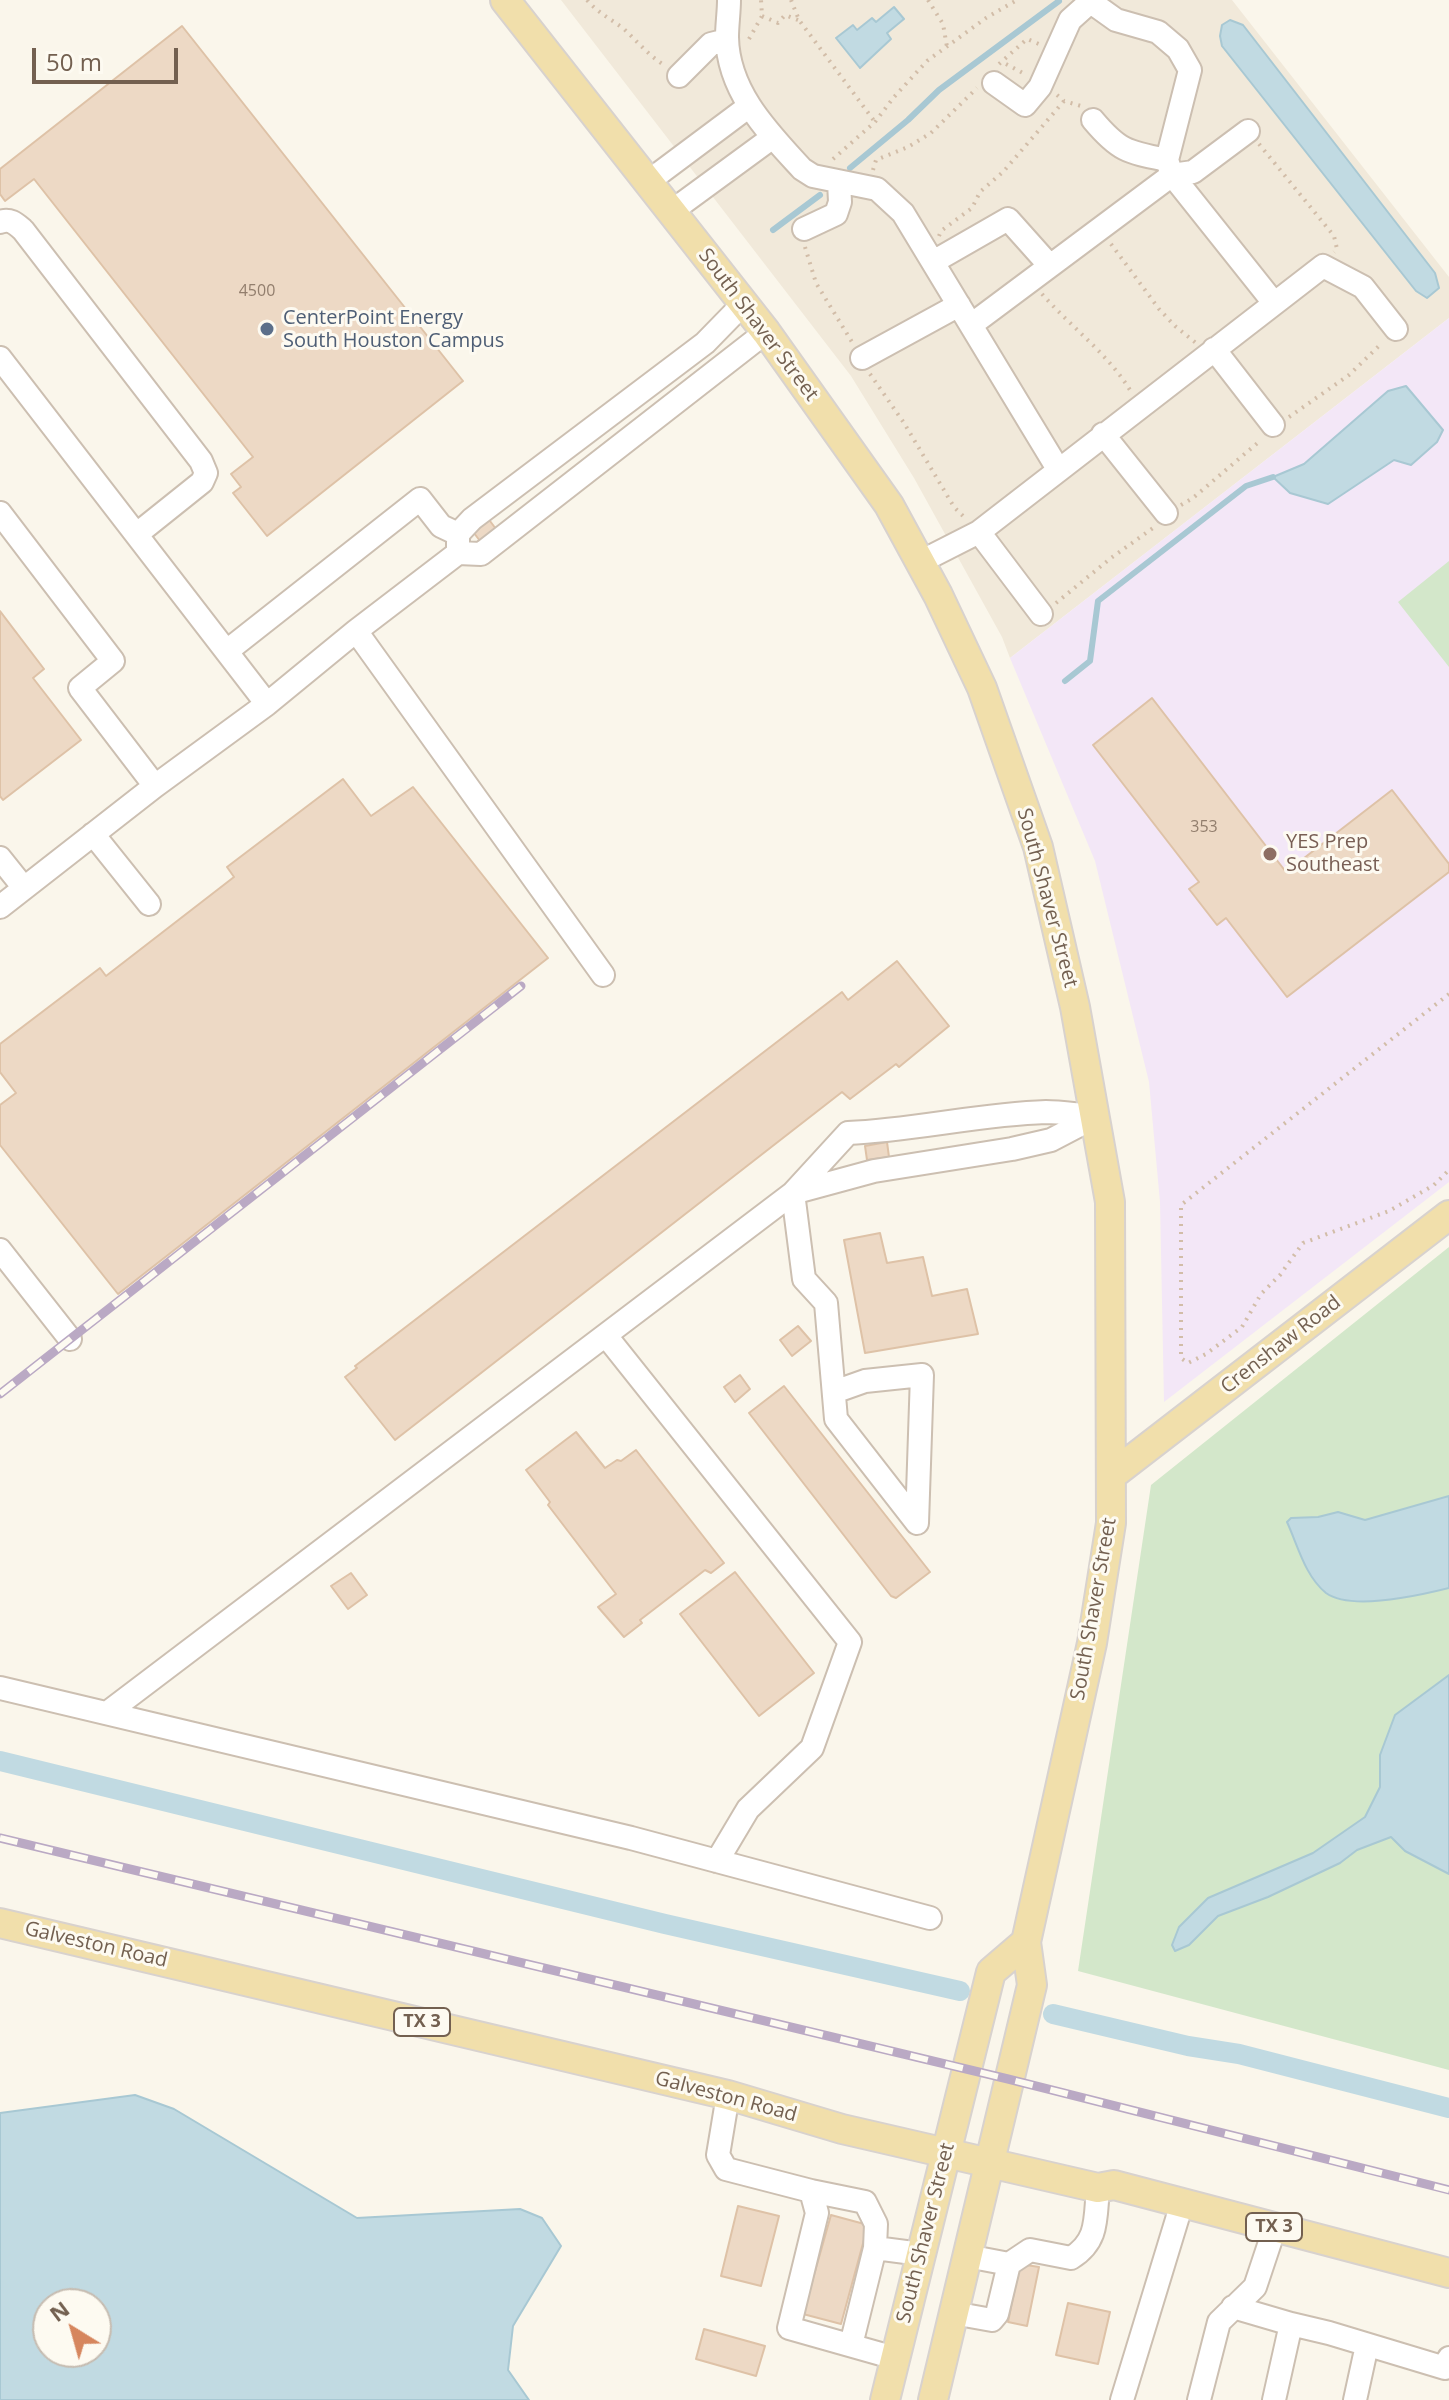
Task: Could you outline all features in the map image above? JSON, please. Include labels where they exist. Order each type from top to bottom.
[{"type":"main road","name":"South Shaver Street","points":[[505,0],[766,332],[889,505],[920,562],[982,688],[1038,847],[1075,1007],[1096,1116],[1110,1202],[1111,1523],[1092,1643],[1026,1942],[1032,1985],[933,2400]]},
{"type":"main road","name":"Crenshaw Road","points":[[1112,1475],[1449,1215]]},
{"type":"main road","name":"Galveston Road","points":[[0,1923],[728,2095],[842,2129],[1098,2188],[1114,2185],[1449,2273]]},
{"type":"main road","name":"South Shaver Street","points":[[885,2400],[991,1972],[1026,1942]]},
{"type":"lane","points":[[729,0],[727,40],[734,75],[748,107],[802,169],[813,176],[877,189],[903,213],[1058,469]]},
{"type":"lane","points":[[971,325],[1100,229],[1169,168],[1190,70],[1178,49],[1158,32],[1116,20],[1089,1],[1070,20],[1043,80],[1025,105],[994,73]]},
{"type":"lane","points":[[679,76],[711,44],[727,40]]},
{"type":"lane","points":[[649,181],[748,107]]},
{"type":"lane","points":[[1093,120],[1113,143],[1130,152],[1169,168],[1193,172],[1248,131]]},
{"type":"lane","points":[[672,211],[773,137]]},
{"type":"lane","points":[[1169,168],[1274,303]]},
{"type":"lane","points":[[804,229],[836,214],[840,202],[839,182]]},
{"type":"lane","points":[[933,262],[1008,219],[1050,266]]},
{"type":"lane","points":[[0,222],[14,222],[23,230],[201,461],[206,473],[202,482],[137,534]]},
{"type":"lane","points":[[920,562],[979,532],[1323,266],[1363,287],[1396,329]]},
{"type":"lane","points":[[0,907],[155,786],[267,704],[458,544],[472,519],[705,343],[744,303]]},
{"type":"lane","points":[[862,358],[959,305]]},
{"type":"lane","points":[[227,651],[420,499],[458,544],[481,554],[766,332]]},
{"type":"lane","points":[[1209,352],[1273,425]]},
{"type":"lane","points":[[0,358],[267,704]]},
{"type":"lane","points":[[656,381],[674,404]]},
{"type":"lane","points":[[1103,434],[1166,513]]},
{"type":"lane","points":[[0,513],[113,661],[80,688],[155,786]]},
{"type":"lane","points":[[979,532],[1041,614]]},
{"type":"lane","points":[[356,631],[603,975]]},
{"type":"lane","points":[[93,834],[149,904]]},
{"type":"lane","points":[[0,858],[24,888]]},
{"type":"lane","points":[[107,1713],[793,1193],[848,1133],[909,1129],[1005,1114],[1049,1112],[1096,1116]]},
{"type":"lane","points":[[1005,1114],[1012,1149]]},
{"type":"lane","points":[[793,1193],[874,1171],[1051,1140],[1096,1116]]},
{"type":"lane","points":[[909,1129],[917,1164]]},
{"type":"lane","points":[[793,1193],[804,1279],[826,1303],[836,1419],[917,1523],[922,1375],[865,1381],[834,1392]]},
{"type":"lane","points":[[0,1250],[70,1339]]},
{"type":"lane","points":[[607,1337],[850,1642],[812,1748],[748,1809],[717,1861]]},
{"type":"lane","points":[[0,1688],[631,1838],[930,1918]]},
{"type":"lane","points":[[728,2095],[718,2155],[726,2169],[865,2202],[876,2224],[875,2248],[851,2345]]},
{"type":"lane","points":[[953,2313],[992,2320],[997,2314],[1009,2264],[1030,2250],[1071,2258],[1081,2252],[1093,2235],[1098,2188]]},
{"type":"lane","points":[[811,2191],[817,2213],[789,2328],[895,2358]]},
{"type":"lane","points":[[1122,2400],[1182,2203]]},
{"type":"lane","points":[[1199,2400],[1219,2322],[1255,2287],[1275,2227]]},
{"type":"lane","points":[[875,2248],[921,2254]]},
{"type":"lane","points":[[967,2256],[1009,2264]]},
{"type":"lane","points":[[1233,2307],[1448,2365]]},
{"type":"lane","points":[[1274,2400],[1291,2324]]},
{"type":"lane","points":[[1355,2400],[1367,2345]]},
{"type":"path","points":[[791,0],[799,20],[875,122]]},
{"type":"path","points":[[928,0],[943,24],[947,47]]},
{"type":"path","points":[[813,176],[875,122],[927,61],[986,18],[1017,0]]},
{"type":"path","points":[[762,16],[778,23],[785,15],[799,20]]},
{"type":"path","points":[[868,187],[876,160],[908,147],[931,133],[1027,39],[1055,49]]},
{"type":"path","points":[[994,73],[1043,80]]},
{"type":"path","points":[[933,262],[941,231],[972,208],[980,192],[1003,172],[1064,101]]},
{"type":"path","points":[[1248,131],[1334,236],[1337,249],[1323,266]]},
{"type":"path","points":[[804,229],[805,254],[816,283],[954,507],[979,532]]},
{"type":"path","points":[[1100,229],[1159,309],[1175,326],[1209,352]]},
{"type":"path","points":[[1031,281],[1120,373],[1140,406]]},
{"type":"path","points":[[1041,614],[1150,530],[1166,513],[1193,498],[1223,470],[1255,447],[1273,425],[1349,375],[1396,329]]},
{"type":"path","points":[[1449,994],[1181,1205],[1181,1358],[1188,1363],[1206,1354],[1242,1327],[1261,1294],[1280,1275],[1303,1243],[1389,1211],[1434,1185],[1449,1170]]},
{"type":"shaded area","points":[[561,0],[1232,0],[1449,277],[1449,318],[1010,658],[1002,637],[914,478],[851,376]]},
{"type":"shaded area","name":"YES Prep Southeast","points":[[1449,318],[1449,1182],[1164,1402],[1160,1202],[1149,1082],[1095,861],[1010,658]]},
{"type":"green space","points":[[1449,561],[1449,667],[1398,602]]},
{"type":"green space","points":[[1449,1247],[1449,2070],[1078,1971],[1151,1485]]},
{"type":"water","points":[[894,7],[904,19],[887,33],[891,39],[860,68],[836,38],[853,25],[857,30],[872,18],[876,22]]},
{"type":"water","points":[[1230,20],[1243,25],[1435,273],[1439,288],[1427,298],[1416,291],[1222,46],[1222,25]]},
{"type":"water","points":[[1406,386],[1443,430],[1437,442],[1411,465],[1394,460],[1328,504],[1290,493],[1273,477],[1304,464],[1388,391]]},
{"type":"water","points":[[1449,1496],[1449,1588],[1404,1597],[1352,1601],[1326,1593],[1307,1569],[1287,1522],[1291,1518],[1318,1517],[1338,1512],[1365,1520]]},
{"type":"water","points":[[1449,1675],[1449,1874],[1405,1851],[1391,1837],[1357,1850],[1340,1863],[1268,1897],[1218,1916],[1189,1945],[1175,1951],[1172,1945],[1179,1927],[1208,1898],[1313,1853],[1365,1817],[1380,1787],[1380,1755],[1395,1715]]},
{"type":"water","points":[[135,2095],[174,2109],[357,2218],[520,2209],[542,2218],[561,2246],[513,2326],[508,2370],[529,2400],[0,2400],[0,2113]]},
{"type":"building","points":[[182,26],[463,381],[267,536],[233,493],[241,487],[231,474],[253,457],[34,179],[5,201],[0,194],[0,169]]},
{"type":"building","points":[[487,517],[496,529],[480,541],[471,529]]},
{"type":"building","points":[[0,611],[44,669],[33,678],[81,740],[3,800],[0,796]]},
{"type":"building","points":[[1152,698],[1286,872],[1392,790],[1449,864],[1449,872],[1287,997],[1226,918],[1217,925],[1189,889],[1199,882],[1093,745]]},
{"type":"building","points":[[343,779],[371,816],[413,787],[548,958],[118,1294],[0,1145],[0,1105],[16,1093],[0,1072],[0,1044],[100,968],[106,976],[234,877],[227,867]]},
{"type":"building","points":[[897,961],[949,1026],[899,1067],[896,1064],[850,1099],[842,1092],[395,1440],[345,1377],[357,1368],[355,1366],[842,992],[848,1000]]},
{"type":"building","points":[[887,1142],[889,1157],[867,1160],[865,1146]]},
{"type":"building","points":[[880,1233],[887,1263],[923,1257],[932,1296],[967,1289],[978,1334],[865,1353],[844,1240]]},
{"type":"building","points":[[798,1326],[811,1341],[792,1356],[780,1340]]},
{"type":"building","points":[[740,1375],[750,1389],[735,1402],[724,1387]]},
{"type":"building","points":[[784,1386],[930,1572],[896,1598],[891,1596],[749,1413]]},
{"type":"building","points":[[576,1432],[605,1468],[636,1450],[724,1563],[711,1573],[705,1570],[640,1620],[642,1623],[624,1637],[598,1607],[616,1594],[548,1505],[550,1502],[526,1470]]},
{"type":"building","points":[[735,1572],[814,1673],[759,1716],[680,1614]]},
{"type":"building","points":[[351,1573],[367,1595],[348,1609],[331,1586]]},
{"type":"building","points":[[738,2206],[779,2216],[761,2286],[721,2276]]},
{"type":"building","points":[[831,2215],[868,2225],[841,2324],[803,2314]]},
{"type":"building","points":[[1020,2264],[1039,2267],[1027,2326],[1008,2322]]},
{"type":"building","points":[[1068,2303],[1110,2312],[1098,2364],[1056,2355]]},
{"type":"building","points":[[704,2329],[765,2346],[756,2376],[696,2359]]},
{"type":"waterway","points":[[850,168],[939,90],[1059,1]]},
{"type":"waterway","points":[[773,230],[820,195]]},
{"type":"waterway","points":[[1065,681],[1090,661],[1098,601],[1246,486],[1273,477]]},
{"type":"waterway","points":[[0,1761],[665,1924],[960,1991]]},
{"type":"waterway","points":[[1053,2014],[1188,2046],[1239,2054],[1449,2108]]},
{"type":"railway","points":[[0,1394],[521,986]]},
{"type":"railway","points":[[0,1838],[1008,2079],[1449,2190]]},
{"type":"place","name":"CenterPoint Energy South Houston Campus","points":[[267,329]]},
{"type":"place","name":"YES Prep Southeast","points":[[1270,854]]}]
